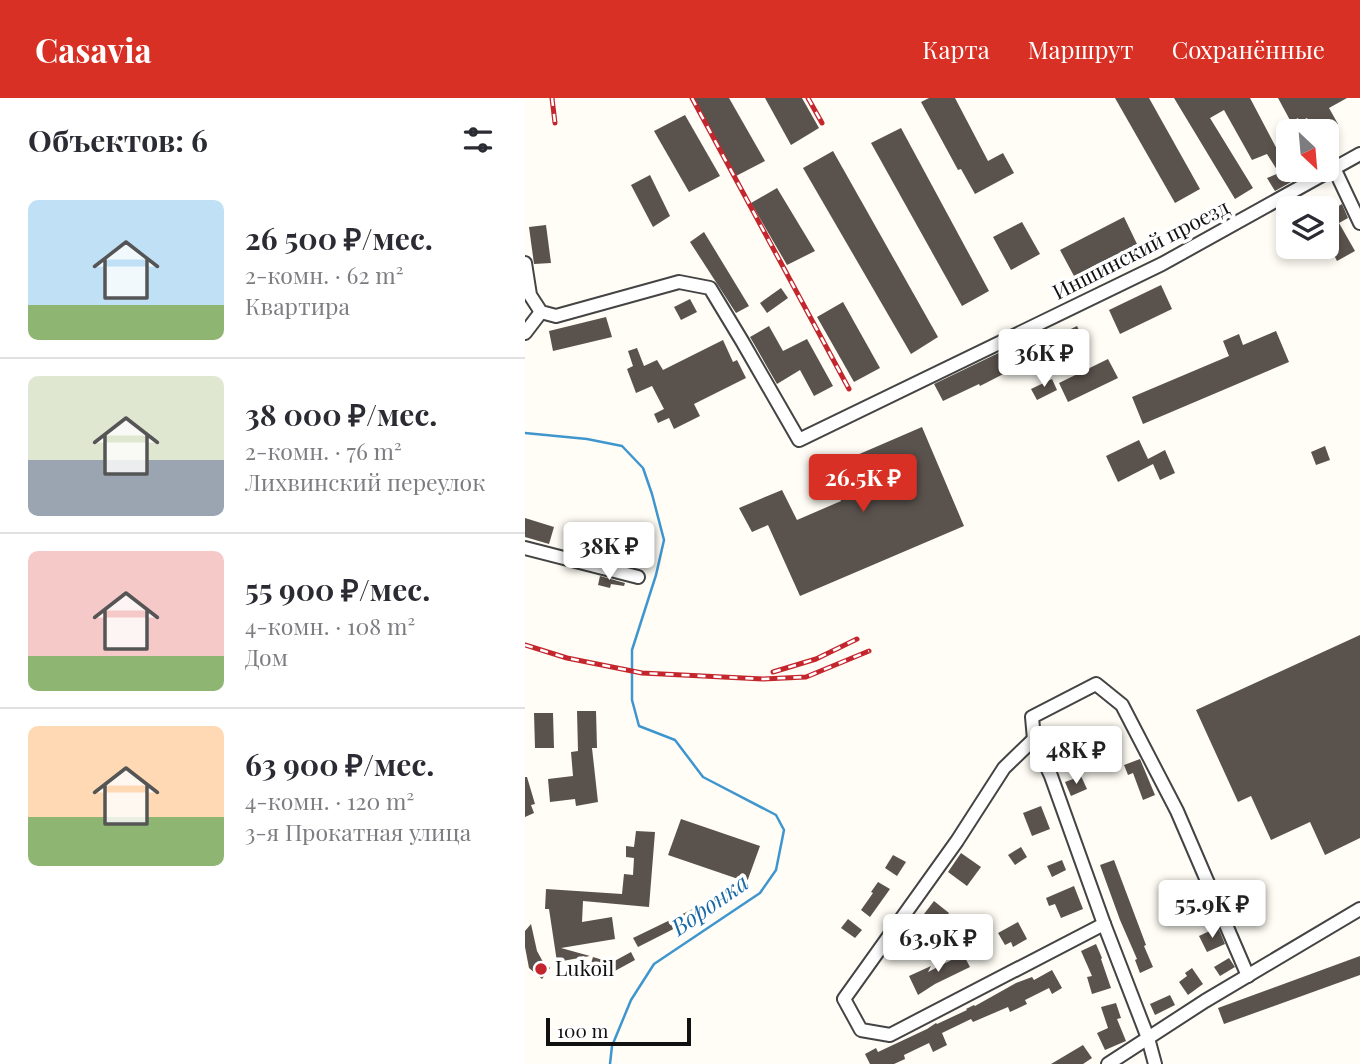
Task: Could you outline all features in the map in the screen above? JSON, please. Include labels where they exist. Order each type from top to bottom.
[{"type":"street","name":"Иншинский проезд","points":[[1339,165],[1360,154]]},
{"type":"street","points":[[1339,178],[1360,222]]},
{"type":"street","name":"Иншинский проезд","points":[[541,312],[556,316],[679,282],[710,288],[799,440],[1162,264],[1309,182]]},
{"type":"street","points":[[525,263],[530,295],[541,312],[525,333]]},
{"type":"street","points":[[525,548],[638,577]]},
{"type":"street","points":[[1155,1064],[1148,1038],[1051,776],[1034,739],[1032,717],[1096,684],[1122,705],[1177,811],[1248,976]]},
{"type":"street","points":[[1034,739],[1004,768],[957,841],[844,999],[861,1030],[890,1035],[1104,924]]},
{"type":"street","points":[[1108,1064],[1360,909]]},
{"type":"building","points":[[692,98],[729,98],[765,161],[736,176]]},
{"type":"building","points":[[765,98],[802,98],[819,128],[791,145]]},
{"type":"building","points":[[929,98],[955,98],[988,161],[1003,153],[1014,173],[975,194],[961,169],[958,170],[921,102]]},
{"type":"building","points":[[1115,98],[1149,98],[1200,189],[1175,203]]},
{"type":"building","points":[[1174,98],[1250,98],[1276,147],[1276,168],[1267,154],[1252,160],[1224,110],[1210,118],[1253,188],[1235,199]]},
{"type":"building","points":[[1278,98],[1347,98],[1329,108],[1335,119],[1289,119]]},
{"type":"building","points":[[685,115],[720,176],[689,192],[654,131]]},
{"type":"building","points":[[901,128],[989,291],[962,306],[871,143]]},
{"type":"building","points":[[833,151],[938,337],[911,354],[803,168]]},
{"type":"building","points":[[1276,174],[1276,182],[1291,182],[1275,191],[1267,178]]},
{"type":"building","points":[[650,175],[670,216],[653,227],[631,185]]},
{"type":"building","points":[[777,188],[815,251],[787,265],[751,203]]},
{"type":"building","points":[[1342,204],[1348,218],[1339,223],[1339,206]]},
{"type":"building","points":[[1124,217],[1137,244],[1074,276],[1060,250]]},
{"type":"building","points":[[1022,222],[1040,254],[1011,270],[993,237]]},
{"type":"building","points":[[1339,223],[1355,251],[1337,261],[1336,259],[1339,259]]},
{"type":"building","points":[[546,225],[551,263],[534,264],[529,227]]},
{"type":"building","points":[[704,232],[749,306],[736,313],[690,242]]},
{"type":"building","points":[[1161,285],[1172,309],[1120,334],[1109,310]]},
{"type":"building","points":[[781,288],[788,298],[767,313],[760,303]]},
{"type":"building","points":[[690,299],[697,312],[681,320],[674,307]]},
{"type":"building","points":[[843,302],[880,368],[854,382],[817,317]]},
{"type":"building","points":[[606,317],[612,337],[553,351],[549,331]]},
{"type":"building","points":[[769,326],[783,351],[807,339],[833,386],[814,396],[800,370],[777,384],[750,337]]},
{"type":"building","points":[[1077,326],[1086,345],[1051,361],[1042,343]]},
{"type":"building","points":[[1276,331],[1289,362],[1143,424],[1132,397],[1229,356],[1223,341],[1239,334],[1243,345]]},
{"type":"building","points":[[723,340],[733,362],[737,360],[746,378],[694,404],[700,416],[674,429],[669,418],[658,423],[654,414],[664,409],[652,386],[636,393],[627,369],[633,366],[628,351],[637,348],[644,366],[657,360],[663,370]]},
{"type":"building","points":[[1011,347],[1021,365],[943,401],[934,384]]},
{"type":"building","points":[[1108,359],[1118,378],[1068,402],[1059,383]]},
{"type":"building","points":[[1052,379],[1057,390],[1037,400],[1031,389]]},
{"type":"building","points":[[922,427],[964,526],[800,596],[768,525],[752,532],[739,508],[782,490],[797,520],[841,501],[827,468]]},
{"type":"building","points":[[1139,440],[1148,459],[1165,450],[1175,473],[1160,480],[1153,464],[1118,482],[1106,456]]},
{"type":"building","points":[[1325,446],[1330,460],[1316,465],[1311,452]]},
{"type":"building","points":[[525,518],[554,527],[549,544],[525,537]]},
{"type":"building","points":[[600,576],[625,583],[624,586],[611,584],[610,588],[598,585]]},
{"type":"building","points":[[1360,635],[1360,838],[1325,855],[1310,822],[1271,840],[1251,796],[1238,802],[1196,710]]},
{"type":"building","points":[[577,711],[596,711],[597,748],[592,748],[598,802],[576,806],[575,799],[550,802],[548,779],[573,776],[571,752],[578,751]]},
{"type":"building","points":[[534,713],[553,713],[554,748],[535,748]]},
{"type":"building","points":[[1073,728],[1086,755],[1070,763],[1064,751],[1069,748],[1062,734]]},
{"type":"building","points":[[1140,759],[1155,795],[1143,800],[1133,773],[1128,775],[1124,765]]},
{"type":"building","points":[[1081,776],[1087,789],[1071,796],[1065,782]]},
{"type":"building","points":[[525,777],[535,804],[531,805],[534,813],[525,817]]},
{"type":"building","points":[[1041,806],[1050,829],[1032,836],[1023,813]]},
{"type":"building","points":[[681,819],[760,846],[747,882],[668,855]]},
{"type":"building","points":[[636,831],[655,832],[649,907],[583,901],[582,922],[612,917],[615,939],[561,948],[590,956],[557,962],[549,909],[545,909],[546,889],[622,894],[624,874],[633,875],[634,858],[626,857],[626,846],[634,847]]},
{"type":"building","points":[[1021,847],[1027,857],[1015,865],[1008,855]]},
{"type":"building","points":[[961,853],[981,867],[967,886],[948,872]]},
{"type":"building","points":[[893,855],[906,862],[897,876],[885,868]]},
{"type":"building","points":[[1062,860],[1066,870],[1052,877],[1047,866]]},
{"type":"building","points":[[1114,860],[1153,967],[1140,973],[1100,865]]},
{"type":"building","points":[[878,882],[890,889],[870,917],[861,910]]},
{"type":"building","points":[[1074,886],[1083,909],[1061,918],[1055,904],[1049,906],[1046,898]]},
{"type":"building","points":[[934,901],[949,913],[939,925],[924,914]]},
{"type":"building","points":[[699,906],[703,914],[638,947],[633,938]]},
{"type":"building","points":[[848,919],[862,930],[855,938],[841,928]]},
{"type":"building","points":[[1018,922],[1027,939],[1013,947],[1011,942],[1005,945],[998,933]]},
{"type":"building","points":[[531,924],[537,951],[550,968],[542,979],[529,968],[525,931]]},
{"type":"building","points":[[1218,927],[1225,944],[1207,952],[1199,936]]},
{"type":"building","points":[[933,929],[941,933],[938,940],[943,943],[936,956],[918,947],[925,933],[930,936]]},
{"type":"building","points":[[1096,944],[1111,988],[1092,994],[1087,977],[1092,976],[1081,951]]},
{"type":"building","points":[[631,952],[635,960],[613,972],[609,979],[588,973],[593,957],[609,964]]},
{"type":"building","points":[[963,954],[970,967],[918,995],[909,976],[931,966],[928,972]]},
{"type":"building","points":[[1360,956],[1360,975],[1224,1024],[1218,1008]]},
{"type":"building","points":[[1229,958],[1235,967],[1220,976],[1214,967]]},
{"type":"building","points":[[1192,968],[1203,984],[1188,995],[1179,982]]},
{"type":"building","points":[[1052,970],[1062,988],[1052,994],[1049,988],[1025,1000],[1027,1004],[1010,1012],[1008,1007],[973,1022],[971,1019],[942,1033],[947,1045],[933,1052],[929,1043],[904,1055],[905,1059],[894,1064],[870,1064],[865,1054],[876,1048],[878,1052],[975,1006],[1016,983],[1032,977],[1034,980]]},
{"type":"building","points":[[1170,995],[1175,1005],[1155,1015],[1150,1004]]},
{"type":"building","points":[[1116,1003],[1121,1018],[1117,1019],[1126,1041],[1105,1050],[1097,1033],[1108,1028],[1101,1007]]},
{"type":"building","points":[[1083,1045],[1092,1058],[1083,1064],[1051,1064]]},
{"type":"waterway","name":"Воронка","points":[[525,433],[587,439],[622,446],[643,468],[664,540],[632,650],[632,700],[639,726],[675,740],[703,777],[776,815],[784,830],[776,870],[760,893],[654,964],[631,1000],[612,1046],[610,1064]]},
{"type":"railway","points":[[552,98],[555,123]]},
{"type":"railway","points":[[692,98],[849,389]]},
{"type":"railway","points":[[808,98],[822,123]]},
{"type":"railway","points":[[773,672],[816,659],[857,639]]},
{"type":"railway","points":[[525,645],[567,658],[642,673],[763,679],[806,677],[869,651]]},
{"type":"place","name":"Lukoil","points":[[541,969]]}]
